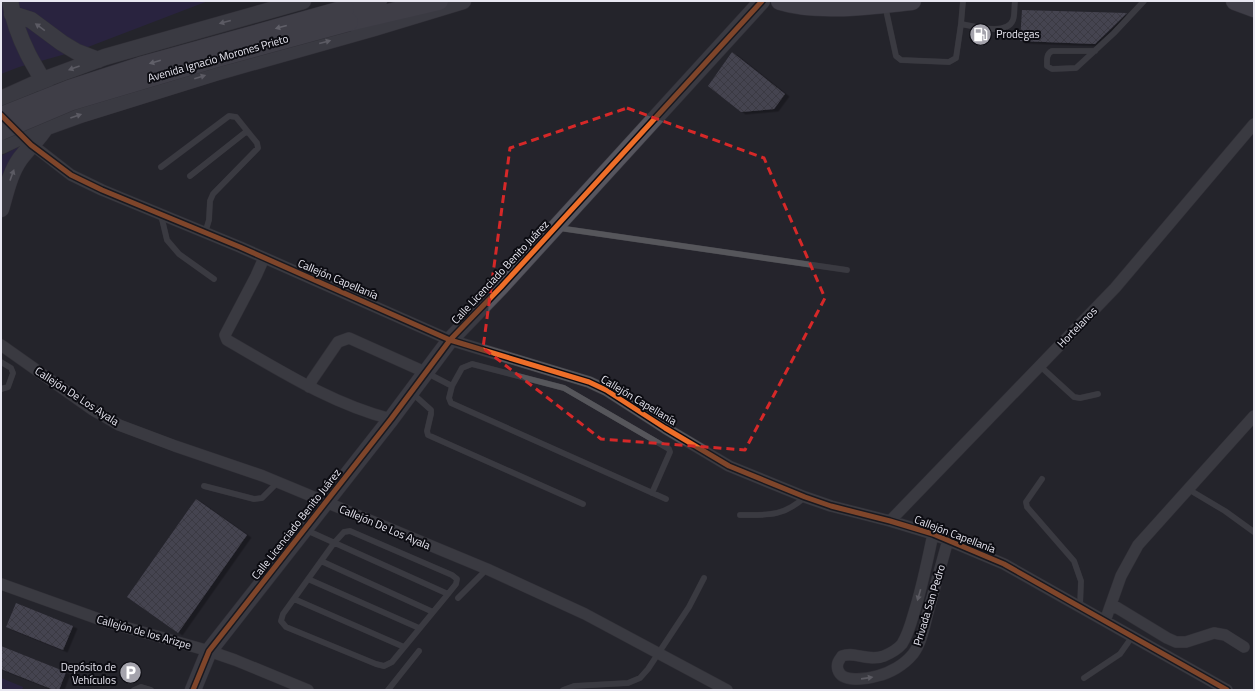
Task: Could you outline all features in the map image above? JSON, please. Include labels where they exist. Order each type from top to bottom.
[{"type":"main road","name":"Avenida Ignacio Morones Prieto","points":[[1,131],[72,101],[203,62],[347,15],[378,1]]},
{"type":"main road","name":"Avenida Ignacio Morones Prieto","points":[[1,116],[69,89],[140,66],[347,15],[439,1]]},
{"type":"main road","points":[[780,1],[810,6],[841,7],[912,1]]},
{"type":"main road","points":[[1235,1],[1254,8]]},
{"type":"street","points":[[1,99],[43,80],[102,58],[303,1]]},
{"type":"street","points":[[1,146],[26,140],[46,127],[131,99],[218,72],[463,1]]},
{"type":"street","name":"Calle Licenciado Benito Juárez","points":[[193,690],[209,651],[427,373],[450,340],[762,1]]},
{"type":"street","points":[[11,5],[69,48],[102,58]]},
{"type":"street","points":[[11,5],[27,52],[43,80],[49,97],[51,114],[46,127]]},
{"type":"street","points":[[102,58],[104,80],[111,92],[118,96],[131,99]]},
{"type":"street","points":[[1,116],[26,140]]},
{"type":"street","name":"Hortelanos","points":[[890,521],[1115,288],[1254,124]]},
{"type":"street","points":[[1,209],[13,171],[19,160],[26,140]]},
{"type":"street","name":"Callejón Capellanía","points":[[26,140],[71,175],[102,190],[264,258],[450,340],[588,382],[606,390],[665,428],[729,466],[805,497],[933,534],[1004,564],[1227,690]]},
{"type":"street","points":[[264,258],[225,335],[227,340],[309,387],[371,414],[391,419]]},
{"type":"street","points":[[309,387],[312,380],[338,342],[349,338],[427,373]]},
{"type":"street","name":"Callejón De Los Ayala","points":[[1,346],[93,410],[119,425],[278,482],[487,569],[585,614],[727,690]]},
{"type":"street","points":[[1105,621],[1121,576],[1138,545],[1254,416]]},
{"type":"street","name":"Privada San Pedro","points":[[933,534],[924,577],[906,637],[900,645],[889,654],[875,658],[864,658],[850,654],[842,656],[837,664],[837,669],[840,674],[848,678],[861,679],[890,672],[905,663],[918,645],[948,540]]},
{"type":"street","points":[[924,577],[936,581]]},
{"type":"street","name":"Callejón de los Arizpe","points":[[1,584],[107,622],[209,651],[308,690]]},
{"type":"street","points":[[1111,604],[1176,642],[1186,642],[1214,633],[1225,635],[1244,647]]},
{"type":"lane","points":[[886,10],[896,56],[901,60],[949,62],[956,58],[963,1]]},
{"type":"lane","points":[[961,24],[997,29],[1006,27],[1013,20],[1015,1]]},
{"type":"lane","points":[[1095,51],[1052,51],[1047,55],[1047,66],[1052,69],[1076,68],[1095,51],[1114,33],[1144,1]]},
{"type":"lane","points":[[161,167],[229,116],[236,117],[257,143],[258,148],[213,194],[210,201],[209,220],[205,233]]},
{"type":"lane","points":[[190,176],[247,131]]},
{"type":"lane","points":[[161,215],[167,240],[179,254],[214,279]]},
{"type":"lane","points":[[555,227],[848,270]]},
{"type":"lane","points":[[1,362],[11,368],[13,373],[8,387],[1,389]]},
{"type":"lane","points":[[652,493],[670,452],[669,448],[564,388],[472,364],[462,368],[452,386],[449,398],[451,403],[652,493],[666,499]]},
{"type":"lane","points":[[1040,366],[1074,397],[1080,398],[1098,394]]},
{"type":"lane","points":[[427,373],[452,386]]},
{"type":"lane","points":[[411,393],[431,410],[427,431],[428,435],[582,504]]},
{"type":"lane","points":[[1042,479],[1026,502],[1026,507],[1074,561],[1081,581],[1080,607]]},
{"type":"lane","points":[[204,486],[254,499],[262,498],[278,482]]},
{"type":"lane","points":[[1188,489],[1226,511],[1254,532]]},
{"type":"lane","points":[[740,515],[771,516],[794,507],[805,497]]},
{"type":"lane","points":[[304,529],[448,594]]},
{"type":"lane","points":[[353,531],[452,575],[457,579],[457,582],[448,594],[388,665],[380,666],[283,624],[281,617],[334,543],[344,532],[353,531]]},
{"type":"lane","points":[[321,562],[433,612]]},
{"type":"lane","points":[[458,598],[487,569]]},
{"type":"lane","points":[[563,690],[574,686],[628,683],[640,678],[659,653],[689,607],[704,578]]},
{"type":"lane","points":[[308,579],[419,628]]},
{"type":"lane","points":[[294,599],[404,647]]},
{"type":"lane","points":[[1084,678],[1120,654],[1132,637]]},
{"type":"lane","points":[[388,690],[419,651]]},
{"type":"lane","points":[[134,690],[141,687],[151,690]]},
{"type":"highlighted area","points":[[627,108],[764,158],[825,298],[745,450],[601,439],[483,348],[510,148]]},
{"type":"shaded area","points":[[1,1],[208,1],[80,50],[19,67],[1,74]]},
{"type":"shaded area","points":[[20,146],[1,177],[1,156]]},
{"type":"shaded area","points":[[1,678],[23,687],[22,690],[1,690]]},
{"type":"building","points":[[1022,10],[1127,13],[1095,44],[1020,41]]},
{"type":"building","points":[[732,52],[785,94],[774,109],[741,112],[708,86]]},
{"type":"building","points":[[196,499],[247,535],[178,633],[127,597]]},
{"type":"building","points":[[16,603],[73,626],[63,650],[6,627]]},
{"type":"building","points":[[1,646],[66,672],[59,690],[54,690],[1,669]]},
{"type":"cycle path","points":[[193,690],[209,651],[391,419],[450,340],[501,287],[762,1]]},
{"type":"cycle path","points":[[1,115],[31,145],[71,175],[102,190],[240,247],[450,340],[589,382],[606,390],[665,428],[729,466],[831,506],[933,534],[1004,564],[1227,690]]},
{"type":"place","name":"Prodegas","points":[[981,34]]},
{"type":"place","name":"Depósito de Vehículos","points":[[131,673]]}]
